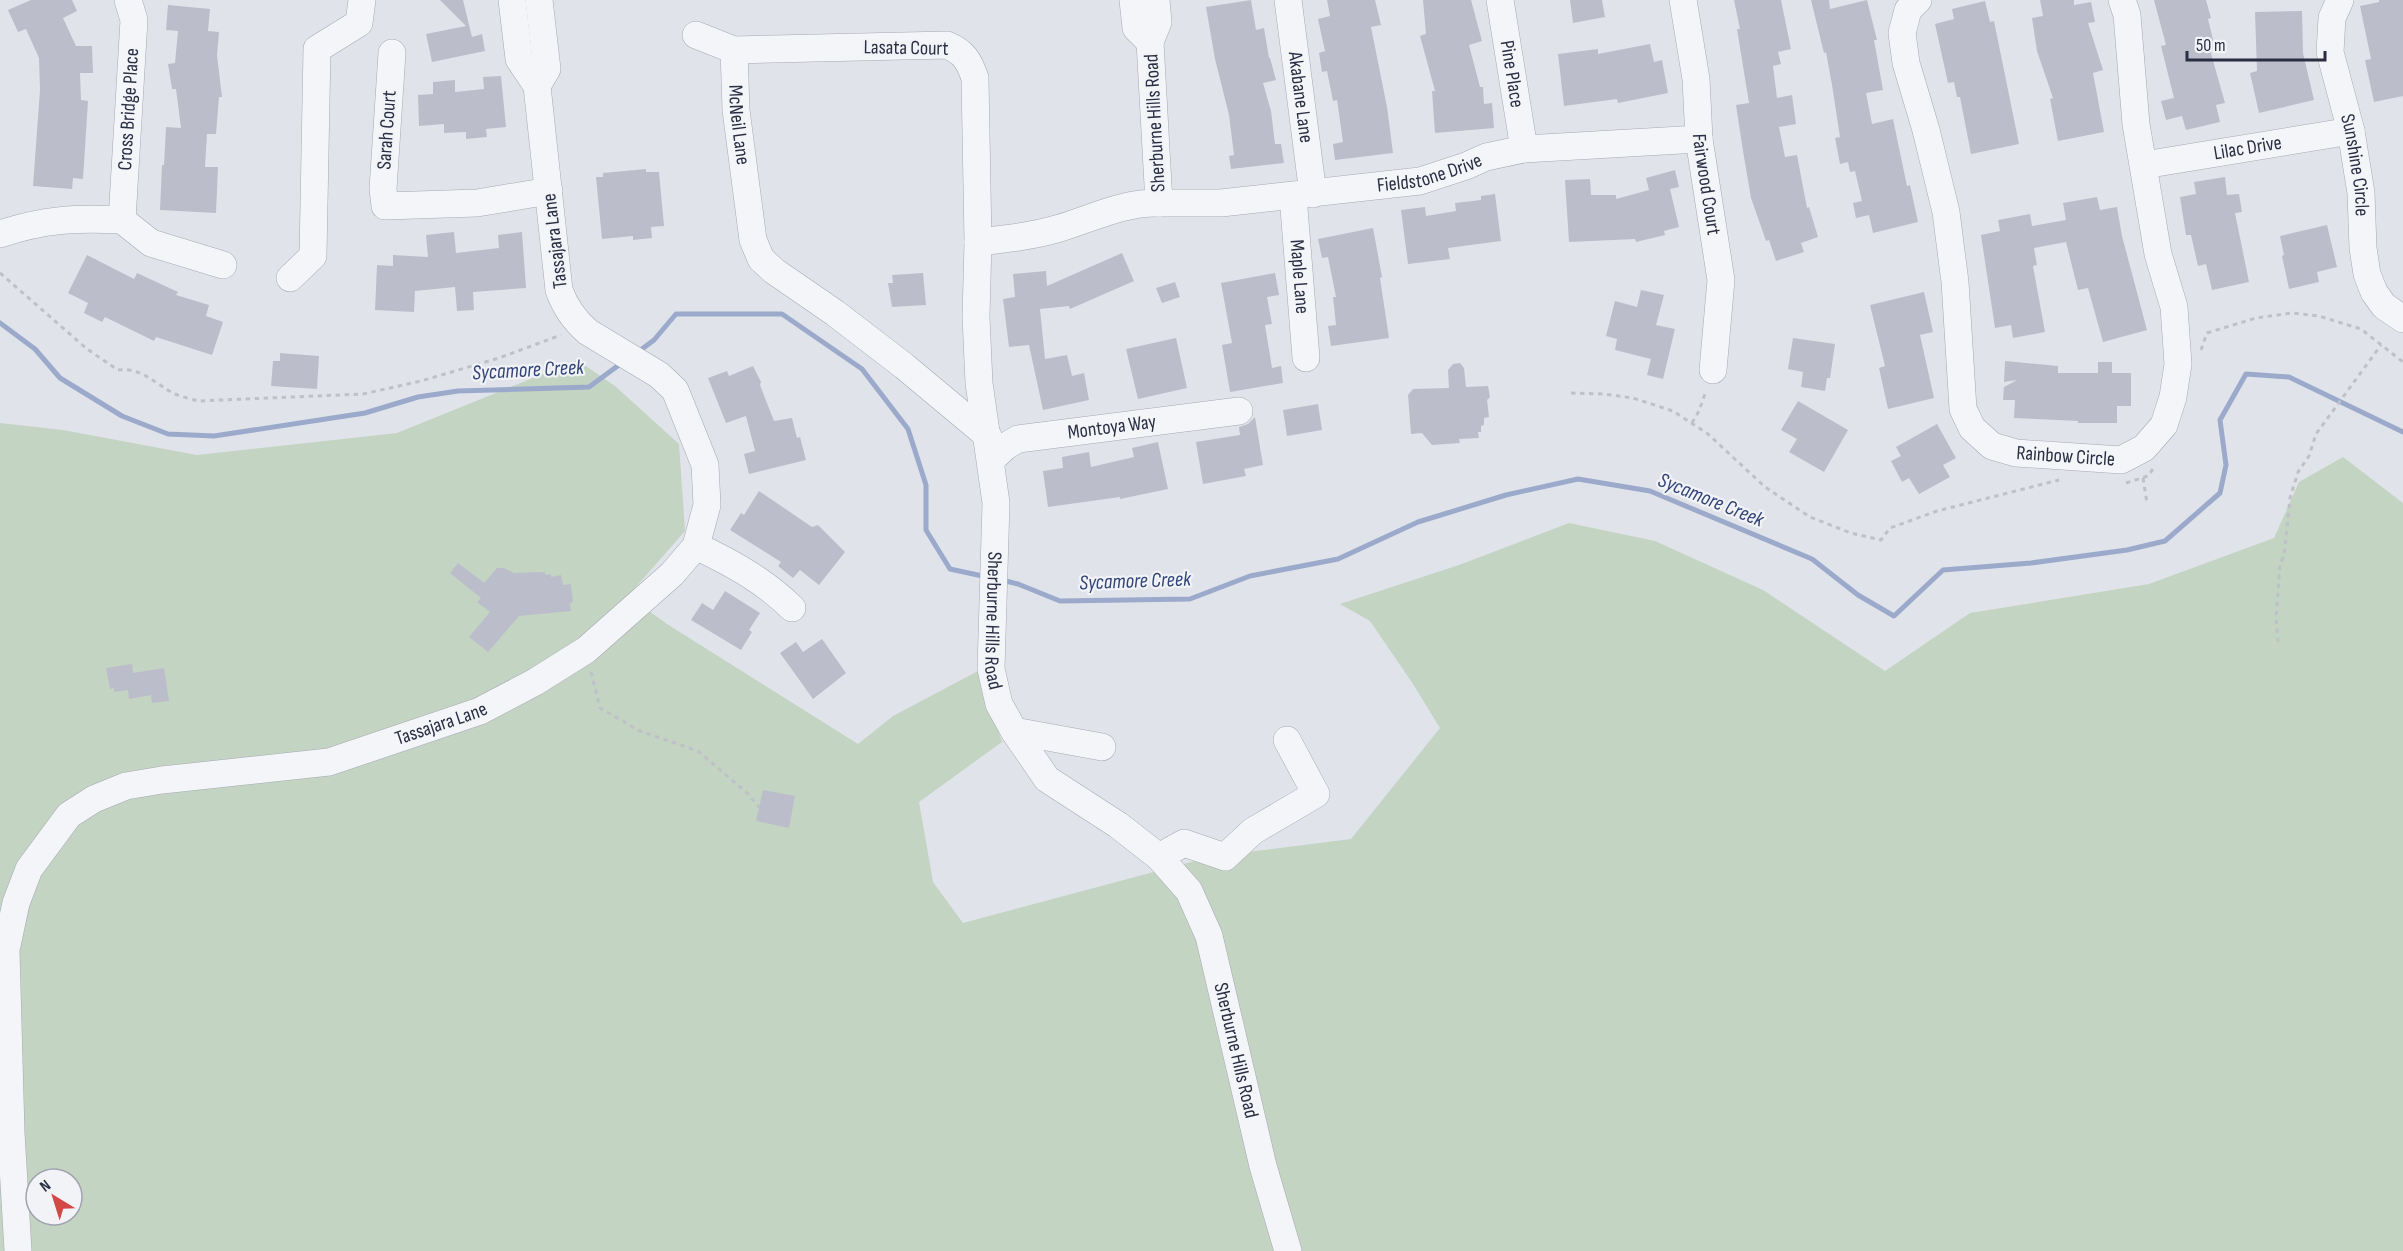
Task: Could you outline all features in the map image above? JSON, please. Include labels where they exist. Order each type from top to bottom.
[{"type":"street","name":"Cross Bridge Place","points":[[122,220],[134,20],[128,0]]},
{"type":"street","points":[[290,278],[313,256],[317,49],[359,23],[362,0]]},
{"type":"street","name":"Tassajara Lane","points":[[18,1251],[4,1000],[6,950],[16,903],[29,869],[69,815],[94,799],[126,786],[329,762],[480,711],[535,682],[586,650],[672,574],[696,546],[707,505],[705,465],[675,390],[659,375],[583,328],[564,304],[559,290],[537,86],[519,59],[512,0]]},
{"type":"street","name":"Tassajara Lane","points":[[537,86],[547,69],[539,0]]},
{"type":"street","name":"Sherburne Hills Road","points":[[1133,0],[1136,28],[1150,42]]},
{"type":"street","name":"Sherburne Hills Road","points":[[1156,0],[1158,22],[1150,42],[1159,203],[1142,202],[1020,238],[978,242],[976,317],[979,372],[996,503],[990,669],[999,704],[1014,731],[1047,778],[1118,825],[1159,857],[1189,891],[1209,936],[1263,1166],[1288,1251]]},
{"type":"street","name":"Akabane Lane","points":[[1288,0],[1303,195]]},
{"type":"street","name":"Pine Place","points":[[1500,0],[1524,149]]},
{"type":"street","name":"Fairwood Court","points":[[1683,0],[1696,79],[1699,139],[1721,280],[1713,370]]},
{"type":"street","name":"Rainbow Circle","points":[[1913,2],[1908,10],[1902,33],[1906,63],[1926,130],[1946,212],[1955,282],[1963,409],[1972,428],[1992,446],[2016,453],[2121,460],[2144,448],[2163,425],[2173,397],[2178,364],[2174,307],[2158,254],[2136,124],[2127,15],[2121,0]]},
{"type":"street","name":"Sunshine Circle","points":[[2340,0],[2332,18],[2330,52],[2352,131],[2361,193],[2363,248],[2367,274],[2374,292],[2384,306],[2403,319]]},
{"type":"street","name":"Lasata Court","points":[[696,35],[734,50],[946,45],[959,50],[968,59],[975,78],[978,242]]},
{"type":"street","name":"McNeil Lane","points":[[734,50],[735,110],[753,240],[761,259],[774,271],[836,313],[904,366],[990,448]]},
{"type":"street","name":"Sarah Court","points":[[392,53],[383,189],[385,206],[477,203],[549,191]]},
{"type":"street","name":"Lilac Drive","points":[[2144,165],[2352,131]]},
{"type":"street","name":"Fieldstone Drive","points":[[1159,203],[1221,203],[1420,181],[1486,157],[1524,149],[1699,139]]},
{"type":"street","name":"Maple Lane","points":[[1303,195],[1306,358]]},
{"type":"street","points":[[0,234],[31,224],[78,219],[122,220],[151,243],[223,265]]},
{"type":"street","name":"Montoya Way","points":[[990,448],[1006,446],[1018,439],[1239,411]]},
{"type":"street","points":[[696,546],[745,570],[772,588],[792,608]]},
{"type":"street","points":[[1014,731],[1102,747]]},
{"type":"street","points":[[1159,857],[1184,843],[1225,857],[1253,831],[1316,794],[1287,740]]},
{"type":"path","points":[[0,273],[87,349],[118,370],[126,369],[150,377],[174,394],[198,401],[363,394],[421,381],[500,358],[583,328]]},
{"type":"path","points":[[2278,642],[2277,596],[2290,498],[2298,472],[2309,456],[2316,434],[2381,345]]},
{"type":"path","points":[[1692,423],[1699,411],[1713,370]]},
{"type":"path","points":[[1571,393],[1633,398],[1674,411],[1708,434]]},
{"type":"path","points":[[2143,478],[2147,503]]},
{"type":"path","points":[[586,650],[600,708],[640,731],[699,751],[747,793],[759,807]]},
{"type":"green space","points":[[577,360],[615,386],[679,444],[685,531],[628,596],[667,624],[858,744],[893,716],[978,671],[1002,742],[919,802],[933,882],[963,923],[1210,857],[1351,839],[1440,728],[1370,621],[1340,604],[1459,565],[1569,523],[1655,541],[1763,590],[1885,671],[1970,613],[2149,584],[2274,538],[2299,482],[2343,457],[2403,503],[2403,1251],[0,1251],[0,423],[63,430],[197,455],[397,433]]},
{"type":"building","points":[[31,0],[72,0],[77,11],[63,18],[76,46],[92,46],[93,73],[80,73],[81,100],[88,101],[83,179],[73,178],[72,189],[33,186],[40,90],[39,58],[26,29],[18,32],[8,10]]},
{"type":"building","points":[[440,0],[463,0],[472,37],[482,34],[485,51],[432,62],[426,34],[466,26]]},
{"type":"building","points":[[1251,0],[1256,30],[1264,28],[1269,58],[1276,80],[1263,83],[1271,111],[1275,144],[1281,144],[1284,163],[1231,169],[1229,156],[1234,155],[1229,115],[1215,59],[1206,7]]},
{"type":"building","points":[[1327,0],[1375,0],[1381,25],[1371,27],[1387,107],[1393,153],[1335,160],[1333,144],[1343,142],[1337,100],[1333,101],[1327,71],[1322,72],[1319,53],[1325,51],[1318,19],[1330,16]]},
{"type":"building","points":[[1423,0],[1471,0],[1482,41],[1469,45],[1480,87],[1483,87],[1484,104],[1492,103],[1494,128],[1435,133],[1432,91],[1435,91],[1420,36],[1426,34]]},
{"type":"building","points":[[1570,0],[1602,0],[1605,17],[1573,23]]},
{"type":"building","points":[[1734,0],[1781,0],[1791,49],[1778,52],[1781,64],[1773,66],[1777,98],[1792,95],[1796,124],[1779,127],[1785,157],[1797,155],[1807,208],[1809,207],[1818,237],[1801,243],[1804,252],[1776,261],[1769,240],[1766,241],[1751,198],[1743,151],[1736,105],[1749,103]]},
{"type":"building","points":[[1811,0],[1829,0],[1830,9],[1867,0],[1877,40],[1874,40],[1883,90],[1866,93],[1872,124],[1893,119],[1907,186],[1910,185],[1918,222],[1873,233],[1869,215],[1856,218],[1853,203],[1862,201],[1855,171],[1850,172],[1848,162],[1840,164],[1835,138],[1840,137],[1832,85],[1826,52],[1824,53]]},
{"type":"building","points":[[2040,0],[2074,0],[2074,5],[2091,2],[2095,22],[2088,23],[2103,70],[2093,73],[2104,132],[2058,141],[2050,99],[2053,98],[2037,51],[2032,18],[2043,16]]},
{"type":"building","points":[[2154,0],[2206,0],[2215,48],[2210,50],[2225,103],[2216,105],[2220,122],[2186,130],[2182,116],[2166,120],[2161,101],[2174,98],[2161,46],[2166,45]]},
{"type":"building","points":[[2379,0],[2403,0],[2403,96],[2374,102],[2365,60],[2371,59],[2360,6],[2379,2]]},
{"type":"building","points":[[1985,1],[1990,22],[1994,21],[2019,144],[1971,154],[1960,97],[1957,97],[1954,82],[1948,83],[1935,24],[1954,19],[1952,9]]},
{"type":"building","points":[[168,5],[210,9],[208,31],[219,32],[217,55],[222,97],[219,97],[216,134],[207,134],[205,167],[218,167],[216,213],[160,210],[166,127],[181,128],[176,89],[172,89],[168,64],[175,63],[178,31],[166,30]]},
{"type":"building","points":[[2302,11],[2303,53],[2314,100],[2259,113],[2250,73],[2257,71],[2255,12]]},
{"type":"building","points":[[1650,44],[1654,62],[1662,60],[1668,93],[1618,103],[1617,99],[1564,106],[1558,54],[1598,49],[1598,54]]},
{"type":"building","points":[[501,76],[506,127],[486,129],[487,137],[466,139],[466,132],[444,133],[444,124],[419,126],[418,95],[433,94],[433,82],[455,80],[455,92],[484,89],[483,77]]},
{"type":"building","points":[[646,169],[646,172],[659,172],[664,226],[651,227],[652,238],[633,240],[633,236],[602,239],[596,177],[603,177],[603,173]]},
{"type":"building","points":[[1675,170],[1679,187],[1670,189],[1679,227],[1664,231],[1665,235],[1636,242],[1635,239],[1569,242],[1565,180],[1590,179],[1591,195],[1616,195],[1616,199],[1649,190],[1646,178]]},
{"type":"building","points":[[2225,177],[2227,195],[2239,194],[2242,212],[2235,213],[2249,282],[2212,290],[2206,264],[2198,266],[2191,235],[2186,235],[2180,197],[2196,194],[2194,182]]},
{"type":"building","points":[[1495,194],[1501,241],[1448,248],[1450,259],[1408,264],[1401,210],[1425,207],[1426,216],[1456,211],[1455,203],[1481,200],[1481,196]]},
{"type":"building","points":[[2097,197],[2100,210],[2117,207],[2122,236],[2147,330],[2103,342],[2088,288],[2078,290],[2066,242],[2034,248],[2037,265],[2033,266],[2045,332],[2013,338],[2011,325],[1995,328],[1981,235],[2000,231],[1998,220],[2030,214],[2032,226],[2066,220],[2063,203]]},
{"type":"building","points":[[2327,225],[2337,267],[2317,272],[2319,282],[2289,289],[2280,236]]},
{"type":"building","points":[[1373,228],[1382,277],[1380,278],[1389,338],[1331,346],[1328,326],[1336,325],[1333,297],[1336,297],[1328,257],[1322,258],[1318,239]]},
{"type":"building","points":[[454,232],[456,253],[499,248],[498,235],[522,232],[526,288],[473,292],[474,310],[457,311],[455,287],[415,291],[414,312],[375,310],[377,265],[393,266],[393,255],[428,257],[426,235]]},
{"type":"building","points":[[1122,253],[1134,281],[1070,309],[1069,306],[1040,309],[1045,359],[1067,355],[1072,376],[1084,373],[1089,400],[1043,410],[1029,345],[1009,347],[1003,299],[1015,297],[1013,274],[1046,271],[1047,286]]},
{"type":"building","points":[[87,255],[134,279],[137,273],[178,292],[176,295],[209,305],[206,316],[223,322],[212,355],[156,337],[154,341],[105,317],[102,322],[84,313],[88,303],[68,293]]},
{"type":"building","points":[[923,273],[926,305],[892,307],[888,283],[893,283],[892,275]]},
{"type":"building","points":[[1275,273],[1279,295],[1267,297],[1272,324],[1265,325],[1272,368],[1281,366],[1283,383],[1230,392],[1222,345],[1232,343],[1221,283]]},
{"type":"building","points":[[1175,282],[1180,297],[1162,303],[1156,288]]},
{"type":"building","points":[[1641,290],[1664,295],[1656,325],[1675,329],[1663,379],[1647,375],[1651,359],[1615,350],[1617,339],[1606,336],[1615,301],[1637,307]]},
{"type":"building","points":[[1924,292],[1933,332],[1920,335],[1934,398],[1888,409],[1879,368],[1885,366],[1870,305]]},
{"type":"building","points":[[1176,338],[1187,388],[1138,399],[1126,349]]},
{"type":"building","points":[[1793,338],[1835,344],[1830,378],[1827,378],[1825,391],[1801,387],[1803,372],[1788,369]]},
{"type":"building","points":[[280,353],[319,356],[317,389],[271,386],[273,361],[280,361]]},
{"type":"building","points":[[2005,361],[2058,366],[2058,373],[2098,373],[2098,362],[2112,362],[2112,373],[2131,373],[2131,406],[2117,406],[2117,423],[2078,423],[2078,421],[2014,418],[2015,400],[2003,400],[2004,387],[2017,380],[2004,382]]},
{"type":"building","points":[[1460,363],[1464,368],[1466,387],[1488,386],[1489,417],[1484,418],[1481,432],[1478,432],[1479,438],[1459,439],[1460,443],[1432,445],[1422,433],[1411,434],[1408,395],[1413,389],[1449,388],[1448,370],[1453,364]]},
{"type":"building","points":[[753,366],[774,421],[792,418],[806,460],[749,474],[744,454],[755,451],[746,416],[726,423],[708,378],[727,371],[729,376]]},
{"type":"building","points":[[1798,401],[1848,430],[1824,472],[1789,452],[1797,439],[1781,430]]},
{"type":"building","points":[[1318,404],[1322,430],[1287,436],[1283,410]]},
{"type":"building","points":[[1255,417],[1263,465],[1244,469],[1246,476],[1203,484],[1196,442],[1240,435],[1239,427],[1248,424]]},
{"type":"building","points":[[1937,424],[1956,458],[1943,465],[1950,477],[1919,494],[1909,478],[1902,482],[1891,461],[1901,456],[1896,447]]},
{"type":"building","points":[[1158,442],[1168,489],[1120,499],[1120,497],[1048,507],[1043,471],[1063,468],[1062,457],[1089,452],[1091,467],[1134,457],[1132,448]]},
{"type":"building","points":[[759,491],[812,527],[818,525],[845,552],[819,585],[800,570],[793,578],[778,566],[781,562],[730,530],[741,513],[744,515]]},
{"type":"building","points":[[458,563],[483,582],[497,568],[504,568],[514,573],[545,572],[545,575],[551,574],[551,577],[561,575],[563,585],[571,584],[573,602],[570,603],[571,611],[519,616],[488,652],[469,637],[490,612],[477,602],[481,598],[450,573]]},
{"type":"building","points":[[725,591],[760,613],[749,630],[752,632],[741,650],[691,620],[702,603],[713,610]]},
{"type":"building","points":[[822,639],[846,673],[813,699],[780,653],[796,642],[803,652]]},
{"type":"building","points":[[132,664],[133,673],[164,668],[169,701],[152,703],[151,695],[129,699],[128,690],[114,692],[114,688],[110,689],[106,668]]},
{"type":"building","points":[[763,790],[795,796],[789,828],[756,821]]},
{"type":"waterway","name":"Sycamore Creek","points":[[638,352],[654,340],[676,314],[782,314],[862,369],[908,429],[926,485],[926,530],[950,569],[987,577]]},
{"type":"waterway","name":"Sycamore Creek","points":[[0,323],[35,349],[60,378],[122,416],[168,434],[214,436],[365,413],[418,397],[458,391],[589,387],[623,362]]},
{"type":"waterway","name":"Sycamore Creek","points":[[1002,580],[1060,601],[1190,599],[1250,576],[1338,559],[1418,522],[1506,495],[1578,479],[1650,491],[1812,559],[1858,595],[1894,616],[1943,570],[2031,563],[2127,550],[2165,541],[2220,493],[2226,465],[2220,420],[2246,374],[2289,377],[2403,432]]}]
